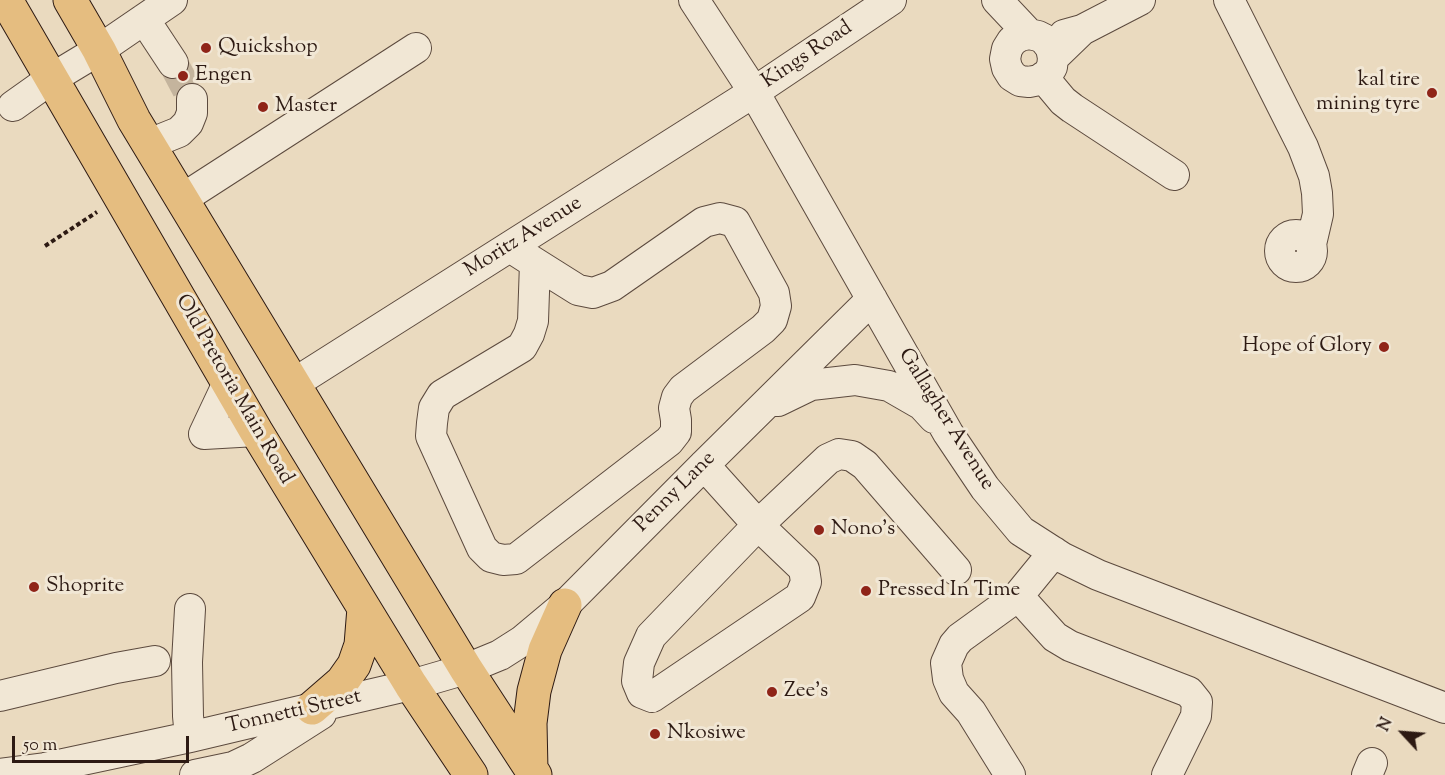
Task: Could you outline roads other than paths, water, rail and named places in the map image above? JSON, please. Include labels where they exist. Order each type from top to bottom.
[{"type":"main road","name":"Old Pretoria Main Road","points":[[6,0],[256,431],[411,685],[471,775]]},
{"type":"main road","points":[[70,0],[99,50],[134,120],[466,669],[533,772]]},
{"type":"main road","points":[[533,772],[530,723],[534,691],[545,650],[565,605]]},
{"type":"main road","points":[[325,705],[354,665],[361,645],[364,608]]},
{"type":"street","points":[[13,106],[172,0]]},
{"type":"street","name":"Gallagher Avenue","points":[[694,0],[754,92],[948,433],[985,488],[1021,531],[1054,552],[1098,575],[1445,708]]},
{"type":"street","name":"Kings Road","points":[[754,92],[891,0]]},
{"type":"street","points":[[1035,52],[1140,0]]},
{"type":"street","points":[[1210,0],[1234,12],[1303,147],[1314,176],[1317,202],[1305,240]]},
{"type":"street","points":[[1000,4],[1035,52],[1063,101],[1174,175]]},
{"type":"street","points":[[144,19],[173,63]]},
{"type":"street","points":[[182,199],[416,48]]},
{"type":"street","name":"Moritz Avenue","points":[[293,384],[754,92]]},
{"type":"street","points":[[149,144],[179,132],[188,123],[192,113],[192,99]]},
{"type":"street","points":[[510,247],[578,290],[593,293],[612,286],[704,222],[720,218],[735,222],[774,293],[776,306],[772,320],[763,329],[683,389],[677,397],[674,408],[676,432],[669,441],[516,560],[503,560],[491,557],[482,548],[431,436],[432,423],[434,408],[442,395],[522,346],[533,321],[535,263]]},
{"type":"street","name":"Penny Lane","points":[[466,669],[500,655],[522,641],[565,605],[872,299]]},
{"type":"street","points":[[759,410],[812,385],[855,380],[889,386],[922,405],[948,433]]},
{"type":"street","points":[[228,383],[204,434],[256,431]]},
{"type":"street","points":[[704,465],[758,525],[804,569],[806,582],[800,597],[652,697],[642,693],[637,681],[639,663],[651,636],[758,525],[828,459],[839,454],[852,456],[865,465],[956,570]]},
{"type":"street","points":[[1010,775],[971,712],[954,693],[948,679],[946,663],[954,645],[960,638],[1018,596],[1054,552]]},
{"type":"street","points":[[1018,596],[1055,637],[1070,646],[1189,692],[1197,702],[1196,716],[1167,775]]},
{"type":"street","points":[[189,727],[187,662],[190,609]]},
{"type":"street","points":[[0,696],[153,657],[189,727]]},
{"type":"street","name":"Tonnetti Street","points":[[11,774],[45,768],[189,727],[325,705],[411,685],[466,669]]},
{"type":"street","points":[[195,775],[233,767],[252,758],[325,705]]},
{"type":"tunnel","points":[[173,63],[192,99]]},
{"type":"place","name":"Quickshop","points":[[206,48]]},
{"type":"place","name":"Engen","points":[[183,76]]},
{"type":"place","name":"kal tire mining tyre","points":[[1432,93]]},
{"type":"place","name":"Master","points":[[263,107]]},
{"type":"place","name":"Hope of Glory","points":[[1384,347]]},
{"type":"place","name":"Nono's","points":[[819,530]]},
{"type":"place","name":"Shoprite","points":[[34,587]]},
{"type":"place","name":"Pressed In Time","points":[[866,591]]},
{"type":"place","name":"Zee's","points":[[772,692]]},
{"type":"place","name":"Nkosiwe","points":[[655,734]]}]
